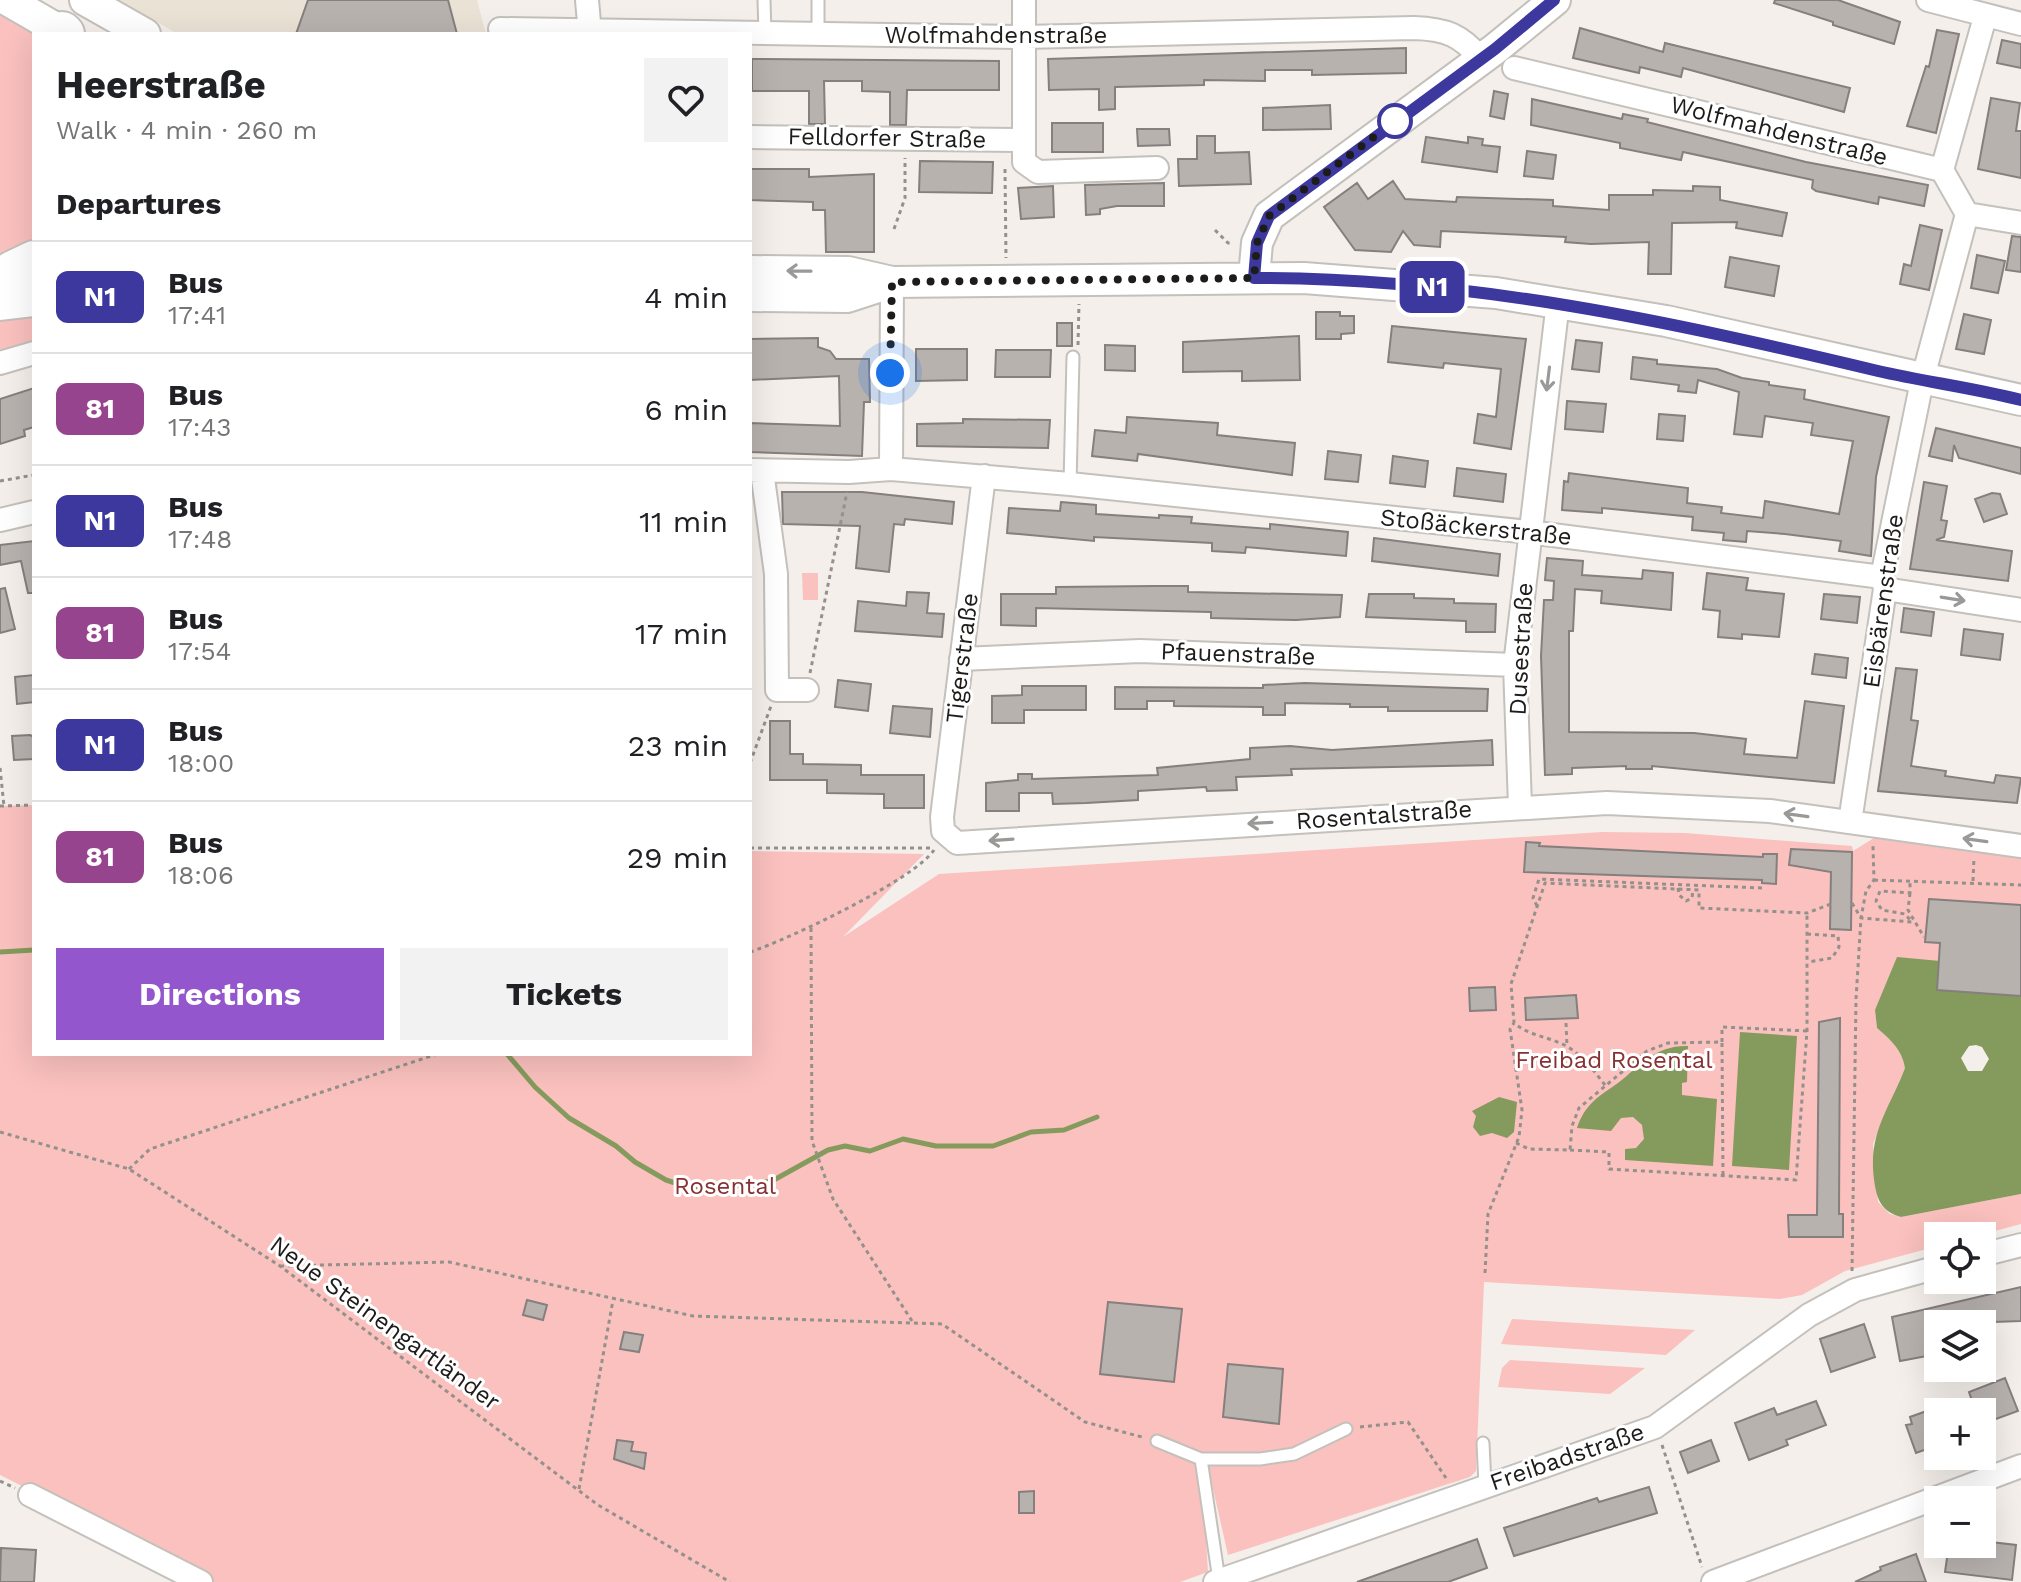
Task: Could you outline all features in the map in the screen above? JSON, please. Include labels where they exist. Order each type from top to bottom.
[{"type":"main road","points":[[7,0],[66,32]]},
{"type":"main road","points":[[1254,278],[1257,243],[1269,216],[1481,59],[1555,0]]},
{"type":"main road","points":[[70,32],[90,24],[89,2]]},
{"type":"main road","points":[[89,2],[142,32]]},
{"type":"main road","points":[[752,271],[848,272],[892,282],[1254,278],[1410,285],[1558,302],[1666,321],[1922,381],[2021,400]]},
{"type":"main road","points":[[752,296],[847,297],[892,282]]},
{"type":"street","points":[[587,0],[589,32]]},
{"type":"street","points":[[1018,147],[1024,0]]},
{"type":"street","points":[[1928,0],[2021,24]]},
{"type":"street","points":[[1985,17],[1942,170],[1967,214],[2021,223]]},
{"type":"street","name":"Wolfmahdenstraße","points":[[500,29],[589,32]]},
{"type":"street","name":"Wolfmahdenstraße","points":[[752,34],[1024,37],[1433,29],[1449,31],[1465,40],[1481,59]]},
{"type":"street","name":"Wolfmahdenstraße","points":[[1514,68],[1942,170]]},
{"type":"street","name":"Felldorfer Straße","points":[[752,137],[905,138],[1018,147],[1038,172],[1157,168]]},
{"type":"street","name":"Eisbärenstraße","points":[[1850,822],[1883,583],[1922,381],[1967,214]]},
{"type":"street","points":[[891,469],[892,282]]},
{"type":"street","name":"Dusestraße","points":[[1520,806],[1515,665],[1558,302]]},
{"type":"street","points":[[0,363],[32,354]]},
{"type":"street","name":"Stoßäckerstraße","points":[[756,471],[891,469],[984,476],[1529,532],[1883,583],[2021,610]]},
{"type":"street","points":[[756,471],[776,574],[777,690],[807,690]]},
{"type":"street","name":"Tigerstraße","points":[[942,843],[942,817],[984,476]]},
{"type":"street","points":[[0,520],[32,512]]},
{"type":"street","name":"Pfauenstraße","points":[[961,659],[1140,651],[1515,665]]},
{"type":"street","name":"Rosentalstraße","points":[[942,843],[1607,803],[1692,805],[1850,822],[2021,846]]},
{"type":"street","points":[[1996,1251],[2021,1245]]},
{"type":"street","name":"Freibadstraße","points":[[1217,1581],[1655,1427],[1771,1340],[1855,1290],[1924,1271]]},
{"type":"street","points":[[1708,1577],[2021,1466]]},
{"type":"street","points":[[30,1495],[201,1582]]},
{"type":"lane","points":[[757,0],[761,34]]},
{"type":"lane","points":[[761,34],[764,0]]},
{"type":"lane","points":[[818,0],[821,35]]},
{"type":"lane","points":[[821,35],[825,0]]},
{"type":"lane","points":[[1070,484],[1073,357]]},
{"type":"lane","points":[[1157,1441],[1201,1459],[1294,1454],[1346,1429]]},
{"type":"lane","points":[[1483,1443],[1485,1485]]},
{"type":"lane","points":[[1201,1459],[1217,1581]]},
{"type":"path","points":[[894,229],[905,198],[905,138]]},
{"type":"path","points":[[1006,265],[1018,147]]},
{"type":"path","points":[[1073,357],[1078,345],[1080,280]]},
{"type":"path","points":[[807,690],[844,521],[849,472]]},
{"type":"path","points":[[0,481],[32,475]]},
{"type":"path","points":[[752,748],[777,690]]},
{"type":"path","points":[[0,768],[2,806],[32,805]]},
{"type":"path","points":[[1855,1290],[1850,1246],[1861,918],[1866,891],[1874,880],[1875,826]]},
{"type":"path","points":[[752,848],[882,851],[942,843]]},
{"type":"path","points":[[752,951],[811,928],[877,891],[930,856],[942,843]]},
{"type":"path","points":[[1960,855],[1974,857],[1973,881]]},
{"type":"path","points":[[1537,906],[1533,898],[1539,879],[1762,888]]},
{"type":"path","points":[[1874,880],[2021,885]]},
{"type":"path","points":[[1910,881],[1908,910],[1912,922]]},
{"type":"path","points":[[1485,1273],[1488,1214],[1516,1143],[1522,1110],[1510,1029],[1514,1023],[1511,984],[1545,883],[1699,890],[1699,908],[1807,913],[1831,904]]},
{"type":"path","points":[[1678,885],[1679,895],[1686,901],[1692,898],[1693,890]]},
{"type":"path","points":[[1910,893],[1886,889],[1880,891],[1876,901],[1882,910],[1905,914],[1924,937]]},
{"type":"path","points":[[1852,903],[1861,918]]},
{"type":"path","points":[[1516,1143],[1529,1149],[1609,1152],[1609,1169],[1796,1180],[1807,1031],[1807,913]]},
{"type":"path","points":[[1861,918],[1912,922]]},
{"type":"path","points":[[811,928],[812,1141],[833,1199],[913,1322]]},
{"type":"path","points":[[1807,934],[1838,936],[1839,947],[1832,958],[1807,963]]},
{"type":"path","points":[[1514,1023],[1528,1035],[1567,1047],[1582,1058],[1605,1085]]},
{"type":"path","points":[[1566,1023],[1567,1047]]},
{"type":"path","points":[[1723,1176],[1722,1027],[1807,1031]]},
{"type":"path","points":[[1570,1150],[1572,1126],[1579,1108],[1647,1051],[1668,1043],[1722,1042]]},
{"type":"path","points":[[129,1169],[150,1149],[431,1056]]},
{"type":"path","name":"Neue Steinengartländer","points":[[0,1132],[129,1169],[280,1266],[598,1505],[730,1582]]},
{"type":"path","points":[[280,1266],[449,1262],[693,1316],[942,1324],[1085,1422],[1157,1441]]},
{"type":"path","points":[[579,1489],[613,1300]]},
{"type":"path","points":[[1346,1429],[1408,1422],[1429,1458],[1459,1494]]},
{"type":"path","points":[[1655,1427],[1708,1577]]},
{"type":"shaded area","points":[[119,0],[477,0],[485,32],[175,32]]},
{"type":"shaded area","points":[[1897,957],[1940,961],[1937,990],[2021,996],[2021,1194],[1901,1217],[1883,1206],[1875,1186],[1873,1168],[1876,1138],[1905,1068],[1895,1046],[1877,1028],[1875,1010]],"holes":[[[1969,1046],[1982,1047],[1989,1059],[1982,1071],[1968,1071],[1961,1058]]]},
{"type":"shaded area","points":[[1740,1032],[1797,1036],[1789,1170],[1732,1166]]},
{"type":"shaded area","points":[[1688,1046],[1687,1082],[1682,1083],[1682,1095],[1717,1099],[1713,1166],[1625,1160],[1625,1149],[1636,1148],[1644,1139],[1642,1125],[1633,1117],[1621,1118],[1611,1131],[1577,1128],[1593,1102],[1642,1063],[1667,1049]]},
{"type":"shaded area","points":[[1499,1097],[1517,1102],[1514,1132],[1507,1138],[1492,1133],[1480,1136],[1473,1127],[1476,1116],[1472,1111]]},
{"type":"green space","points":[[0,13],[33,32],[32,253],[0,261]]},
{"type":"green space","points":[[32,315],[32,345],[0,353],[0,318]]},
{"type":"green space","points":[[802,573],[818,573],[818,600],[803,600]]},
{"type":"green space","points":[[32,805],[32,1056],[752,1056],[752,851],[924,854],[843,937],[939,874],[1603,832],[1685,833],[1852,846],[1853,851],[1882,833],[2021,852],[2021,996],[1875,1010],[1877,1028],[1895,1046],[1905,1068],[1873,1144],[1878,1202],[1890,1214],[1901,1217],[2021,1194],[2021,1224],[1996,1231],[1996,1222],[1924,1222],[1924,1250],[1845,1271],[1802,1295],[1780,1299],[1484,1282],[1476,1471],[1470,1477],[1228,1555],[1207,1462],[1201,1461],[1208,1572],[1180,1582],[214,1582],[0,1475],[0,806]]},
{"type":"green space","points":[[1512,1319],[1695,1330],[1666,1355],[1501,1344]]},
{"type":"green space","points":[[1510,1360],[1645,1368],[1610,1394],[1498,1387],[1502,1368]]},
{"type":"building","points":[[308,0],[448,0],[456,32],[297,32]]},
{"type":"building","points":[[1775,0],[1838,0],[1900,22],[1894,44],[1833,25],[1833,22],[1774,3]]},
{"type":"building","points":[[1580,28],[1663,52],[1665,43],[1850,88],[1844,112],[1683,68],[1681,77],[1640,67],[1639,73],[1573,58]]},
{"type":"building","points":[[1937,30],[1959,34],[1936,133],[1907,126],[1926,66],[1929,67]]},
{"type":"building","points":[[2002,40],[2021,44],[2021,68],[1997,63]]},
{"type":"building","points":[[1406,48],[1406,73],[1312,75],[1312,70],[1265,70],[1265,81],[1204,80],[1204,85],[1115,87],[1115,109],[1099,110],[1099,89],[1049,90],[1048,59]]},
{"type":"building","points":[[752,59],[999,61],[999,90],[907,90],[906,125],[890,125],[890,92],[862,91],[862,81],[824,81],[825,124],[809,124],[809,91],[752,91]]},
{"type":"building","points":[[1494,91],[1508,94],[1504,119],[1490,116]]},
{"type":"building","points":[[1991,98],[2020,103],[2016,131],[2021,131],[2021,178],[1978,169]]},
{"type":"building","points":[[1532,99],[1622,119],[1623,114],[1648,119],[1647,122],[1806,162],[1928,185],[1924,206],[1879,197],[1878,204],[1816,191],[1812,188],[1813,180],[1683,152],[1681,160],[1620,148],[1620,143],[1531,125]]},
{"type":"building","points":[[1330,105],[1331,129],[1263,130],[1263,108]]},
{"type":"building","points":[[1052,123],[1103,123],[1103,152],[1052,152]]},
{"type":"building","points":[[1137,129],[1169,129],[1170,145],[1138,146]]},
{"type":"building","points":[[1197,136],[1215,136],[1215,153],[1249,152],[1251,184],[1179,186],[1178,159],[1197,159]]},
{"type":"building","points":[[1426,137],[1468,143],[1468,137],[1483,139],[1482,145],[1500,147],[1497,172],[1422,162]]},
{"type":"building","points":[[1527,151],[1556,155],[1553,179],[1524,176]]},
{"type":"building","points":[[920,161],[993,162],[992,193],[919,192]]},
{"type":"building","points":[[752,169],[809,169],[809,177],[874,174],[874,252],[826,252],[825,210],[813,210],[813,202],[752,200]]},
{"type":"building","points":[[1393,181],[1405,199],[1456,202],[1457,197],[1553,200],[1553,206],[1609,210],[1609,195],[1653,195],[1653,190],[1693,191],[1693,186],[1720,187],[1720,200],[1787,213],[1782,236],[1736,228],[1737,222],[1672,223],[1671,274],[1648,274],[1649,242],[1591,244],[1565,242],[1566,237],[1441,231],[1440,247],[1414,245],[1403,231],[1391,252],[1355,250],[1324,207],[1357,183],[1368,199]]},
{"type":"building","points":[[1164,183],[1164,206],[1117,206],[1100,209],[1100,214],[1086,215],[1085,185]]},
{"type":"building","points":[[1053,186],[1054,217],[1021,219],[1018,188]]},
{"type":"building","points":[[1920,225],[1942,230],[1929,290],[1900,284],[1904,264],[1911,266]]},
{"type":"building","points":[[2012,236],[2021,237],[2021,272],[2006,270]]},
{"type":"building","points":[[1977,255],[2005,261],[1998,293],[1971,288]]},
{"type":"building","points":[[1730,257],[1779,266],[1774,296],[1725,287]]},
{"type":"building","points":[[1316,312],[1340,312],[1340,316],[1354,316],[1354,333],[1341,334],[1341,339],[1316,339]]},
{"type":"building","points":[[1964,314],[1991,320],[1984,354],[1956,349]]},
{"type":"building","points":[[1057,323],[1072,323],[1072,346],[1057,346]]},
{"type":"building","points":[[1392,326],[1526,339],[1511,449],[1474,443],[1478,414],[1496,417],[1501,369],[1444,363],[1443,368],[1388,362]]},
{"type":"building","points":[[1299,336],[1300,380],[1242,381],[1242,371],[1183,372],[1183,342]]},
{"type":"building","points":[[818,338],[818,347],[830,351],[836,359],[869,359],[870,402],[864,402],[862,456],[752,452],[752,423],[840,426],[839,376],[752,380],[752,339]]},
{"type":"building","points":[[1576,340],[1602,343],[1599,372],[1572,369]]},
{"type":"building","points":[[1105,345],[1135,346],[1135,371],[1105,370]]},
{"type":"building","points":[[916,349],[967,349],[967,380],[916,381]]},
{"type":"building","points":[[996,350],[1051,350],[1050,377],[995,377]]},
{"type":"building","points":[[1633,357],[1657,360],[1657,364],[1717,369],[1742,378],[1769,382],[1769,385],[1805,390],[1804,399],[1889,417],[1876,477],[1871,556],[1839,551],[1841,541],[1785,534],[1747,531],[1746,542],[1723,540],[1724,533],[1692,530],[1693,517],[1602,508],[1602,513],[1562,510],[1564,481],[1568,482],[1569,473],[1688,488],[1687,503],[1722,507],[1721,513],[1763,518],[1765,501],[1839,514],[1853,441],[1811,435],[1813,423],[1765,416],[1762,437],[1734,434],[1739,392],[1698,380],[1696,393],[1678,391],[1679,385],[1631,379]]},
{"type":"building","points":[[32,389],[32,428],[24,430],[25,436],[0,444],[0,399]]},
{"type":"building","points":[[1567,401],[1606,404],[1603,432],[1565,429]]},
{"type":"building","points":[[1659,414],[1685,416],[1683,441],[1657,439]]},
{"type":"building","points":[[1127,417],[1218,423],[1217,435],[1295,443],[1292,475],[1138,454],[1137,461],[1092,456],[1095,430],[1126,433]]},
{"type":"building","points":[[963,419],[1050,420],[1048,448],[917,446],[917,424],[963,423]]},
{"type":"building","points":[[1936,428],[2021,448],[2021,474],[1959,458],[1954,445],[1952,461],[1929,456]]},
{"type":"building","points":[[1328,451],[1361,455],[1358,482],[1325,479]]},
{"type":"building","points":[[1393,456],[1428,461],[1425,487],[1390,483]]},
{"type":"building","points":[[1457,468],[1506,474],[1503,502],[1454,496]]},
{"type":"building","points":[[1924,482],[1947,486],[1941,520],[1947,521],[1944,537],[1936,540],[2012,551],[2008,581],[1910,569]]},
{"type":"building","points":[[782,492],[862,492],[954,502],[952,524],[905,519],[904,525],[894,524],[889,572],[856,568],[860,526],[783,524]]},
{"type":"building","points":[[1992,493],[2000,494],[2007,514],[1984,522],[1975,499]]},
{"type":"building","points":[[1061,502],[1096,505],[1096,514],[1192,517],[1191,523],[1270,529],[1270,524],[1348,532],[1346,556],[1246,547],[1245,553],[1212,551],[1212,543],[1094,537],[1094,541],[1007,533],[1009,508],[1060,511]]},
{"type":"building","points":[[1374,538],[1500,554],[1498,576],[1372,561]]},
{"type":"building","points":[[32,541],[32,593],[28,593],[21,561],[0,565],[0,545]]},
{"type":"building","points":[[1547,558],[1583,561],[1582,575],[1642,579],[1643,570],[1673,573],[1671,610],[1601,603],[1602,591],[1575,589],[1573,631],[1569,631],[1569,732],[1694,733],[1746,739],[1744,754],[1797,758],[1805,701],[1844,706],[1834,783],[1652,766],[1652,769],[1626,769],[1626,766],[1572,768],[1572,774],[1545,775],[1541,656],[1544,600],[1553,600],[1554,581],[1545,580]]},
{"type":"building","points":[[1707,573],[1748,578],[1746,590],[1784,594],[1779,637],[1742,634],[1742,639],[1718,637],[1720,611],[1703,609]]},
{"type":"building","points":[[1188,586],[1188,592],[1342,595],[1340,617],[1296,620],[1211,618],[1211,612],[1036,608],[1036,626],[1001,625],[1001,594],[1056,594],[1056,587]]},
{"type":"building","points":[[5,588],[15,629],[0,633],[0,589]]},
{"type":"building","points":[[907,592],[929,593],[927,613],[944,614],[942,637],[855,631],[858,601],[906,606]]},
{"type":"building","points":[[1369,594],[1414,594],[1414,598],[1454,599],[1454,603],[1496,604],[1495,632],[1466,632],[1466,621],[1366,617]]},
{"type":"building","points":[[1824,594],[1860,597],[1857,623],[1821,619]]},
{"type":"building","points":[[1904,608],[1934,612],[1931,636],[1901,632]]},
{"type":"building","points":[[1964,629],[2003,634],[2000,660],[1961,655]]},
{"type":"building","points":[[1815,654],[1848,658],[1846,678],[1812,674]]},
{"type":"building","points":[[1896,668],[1917,670],[1911,720],[1918,721],[1911,766],[1946,771],[1945,776],[1994,783],[1996,775],[2021,778],[2017,803],[1878,791]]},
{"type":"building","points":[[32,675],[32,702],[17,704],[15,677]]},
{"type":"building","points":[[838,680],[871,684],[868,711],[835,707]]},
{"type":"building","points":[[1305,683],[1488,689],[1487,711],[1388,711],[1388,707],[1350,707],[1350,704],[1285,703],[1285,715],[1263,715],[1263,707],[1174,706],[1174,701],[1147,701],[1147,709],[1115,709],[1115,687],[1263,688],[1263,685]]},
{"type":"building","points":[[1022,686],[1086,686],[1086,710],[1024,710],[1024,723],[992,723],[992,696],[1022,695]]},
{"type":"building","points":[[893,706],[932,709],[930,737],[890,733]]},
{"type":"building","points":[[770,721],[790,721],[790,754],[803,754],[803,764],[861,765],[861,775],[924,775],[924,808],[884,808],[884,794],[827,793],[827,780],[770,780]]},
{"type":"building","points":[[12,736],[32,736],[32,759],[14,760]]},
{"type":"building","points":[[1492,740],[1493,765],[1291,769],[1292,775],[1236,777],[1237,790],[1207,791],[1206,787],[1138,791],[1138,800],[1053,804],[1052,793],[1019,793],[1019,811],[986,811],[986,783],[1018,780],[1018,774],[1032,774],[1032,779],[1158,775],[1157,768],[1250,759],[1250,748],[1290,746],[1332,750]]},
{"type":"building","points":[[1526,842],[1540,843],[1539,846],[1763,857],[1763,854],[1777,854],[1776,884],[1762,883],[1762,880],[1524,872]]},
{"type":"building","points":[[1791,849],[1852,852],[1851,930],[1830,929],[1831,872],[1789,865]]},
{"type":"building","points":[[1929,899],[2021,905],[2021,996],[1937,990],[1940,943],[1925,942]]},
{"type":"building","points":[[1495,987],[1496,1010],[1470,1011],[1469,988]]},
{"type":"building","points":[[1576,995],[1578,1018],[1526,1020],[1525,998]]},
{"type":"building","points":[[1840,1018],[1839,1214],[1843,1214],[1843,1237],[1789,1237],[1788,1215],[1817,1215],[1819,1022]]},
{"type":"building","points":[[2021,1287],[2021,1321],[1996,1322],[1996,1310],[1924,1310],[1924,1357],[1900,1361],[1892,1317]]},
{"type":"building","points":[[527,1300],[547,1305],[543,1320],[523,1315]]},
{"type":"building","points":[[1108,1302],[1182,1309],[1174,1382],[1100,1374]]},
{"type":"building","points":[[1864,1324],[1875,1357],[1831,1372],[1820,1339]]},
{"type":"building","points":[[624,1332],[643,1335],[639,1352],[620,1349]]},
{"type":"building","points":[[1228,1364],[1283,1369],[1279,1424],[1223,1417]]},
{"type":"building","points":[[2005,1378],[2018,1411],[1996,1419],[1996,1398],[1971,1398],[1969,1392]]},
{"type":"building","points":[[1816,1401],[1826,1425],[1786,1440],[1788,1445],[1749,1460],[1735,1423],[1774,1408],[1777,1415]]},
{"type":"building","points":[[1924,1412],[1924,1450],[1916,1453],[1906,1425],[1912,1424],[1910,1417]]},
{"type":"building","points":[[617,1440],[633,1442],[631,1451],[646,1453],[644,1469],[614,1459]]},
{"type":"building","points":[[1711,1440],[1719,1461],[1688,1473],[1680,1452]]},
{"type":"building","points":[[1649,1487],[1657,1513],[1514,1556],[1504,1528],[1597,1498],[1599,1502]]},
{"type":"building","points":[[1034,1491],[1034,1513],[1019,1513],[1019,1492]]},
{"type":"building","points":[[1477,1539],[1487,1568],[1448,1582],[1357,1582]]},
{"type":"building","points":[[1996,1543],[2016,1545],[2012,1580],[1945,1572],[1947,1558],[1996,1558]]},
{"type":"building","points":[[1,1548],[36,1550],[34,1582],[0,1582]]},
{"type":"building","points":[[1916,1554],[1926,1582],[1855,1582],[1881,1570],[1880,1567]]},
{"type":"waterway","points":[[0,952],[32,950]]},
{"type":"waterway","points":[[509,1056],[535,1087],[569,1118],[666,1180],[700,1191],[772,1181],[828,1150],[845,1146],[870,1151],[903,1139],[936,1146],[993,1146],[1031,1132],[1064,1130],[1097,1117]]},
{"type":"bus line","name":"N1","points":[[1554,0],[1495,49],[1304,187],[1269,216],[1257,243],[1254,278],[1339,279],[1496,293],[1558,302],[1666,321],[1906,377],[2021,400]]},
{"type":"route","points":[[890,373],[892,282],[1254,278],[1257,243],[1269,216],[1395,121]]},
{"type":"park label","name":"Freibad Rosental","points":[[1614,1060]]},
{"type":"park label","name":"Rosental","points":[[725,1186]]}]
